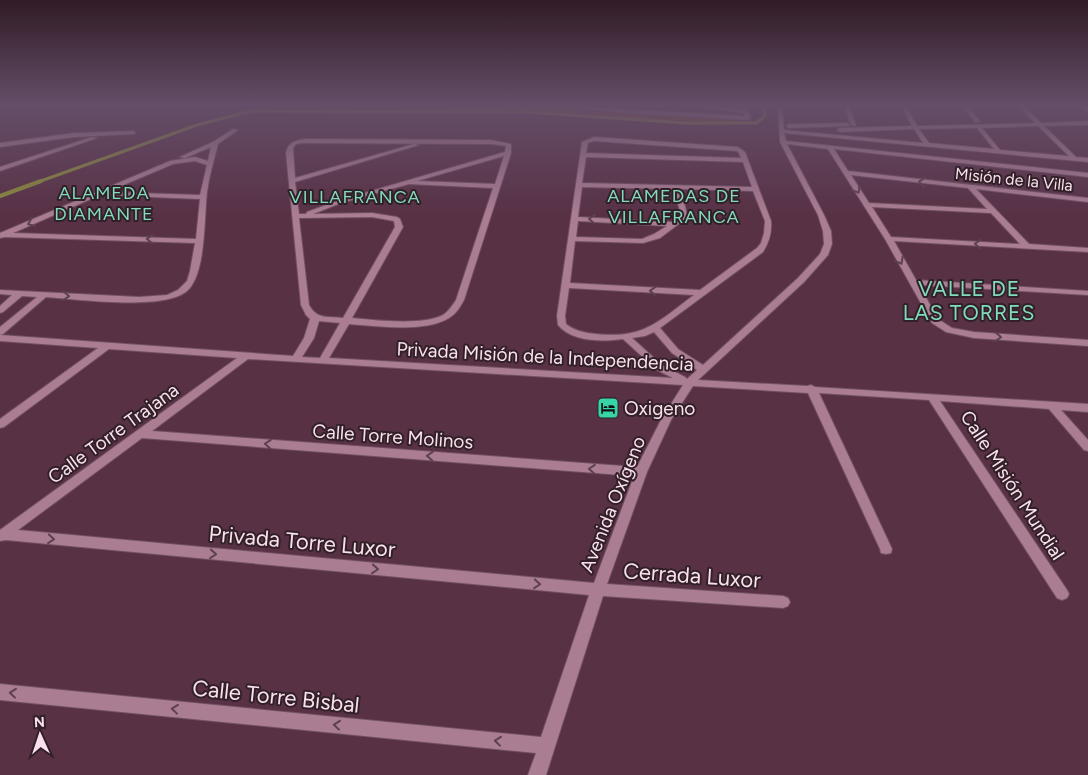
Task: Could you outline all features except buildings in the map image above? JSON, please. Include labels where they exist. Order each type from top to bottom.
[{"type":"street","points":[[0,146],[36,141]]},
{"type":"street","points":[[74,145],[78,141]]},
{"type":"street","points":[[0,170],[86,141]]},
{"type":"street","points":[[1,236],[218,141]]},
{"type":"street","points":[[588,141],[585,142],[571,239],[561,316],[562,325],[568,330],[596,337],[626,337],[642,334],[655,328],[760,250],[766,242],[769,232],[768,221],[742,152],[735,148],[628,141]]},
{"type":"street","points":[[901,141],[1088,160]]},
{"type":"street","points":[[991,141],[998,151]]},
{"type":"street","points":[[1057,141],[1075,158]]},
{"type":"street","points":[[296,142],[428,142],[499,143],[508,145],[508,153],[460,300],[451,314],[436,321],[421,323],[315,318],[309,313],[305,304],[289,149],[296,142]]},
{"type":"street","points":[[292,180],[428,142]]},
{"type":"street","points":[[783,142],[831,149],[1088,175]]},
{"type":"street","name":"Avenida Oxígeno","points":[[537,775],[598,590],[641,472],[666,420],[690,382],[801,280],[824,255],[828,244],[827,231],[821,215],[783,142]]},
{"type":"street","points":[[0,292],[138,300],[169,297],[185,289],[193,278],[203,197],[215,143]]},
{"type":"street","points":[[831,149],[889,239],[935,321],[949,330],[974,335],[1088,343]]},
{"type":"street","points":[[306,215],[328,205],[508,153]]},
{"type":"street","points":[[583,155],[744,160]]},
{"type":"street","points":[[172,162],[195,159],[210,164]]},
{"type":"street","name":"Misión de la Villa","points":[[848,173],[1088,200]]},
{"type":"street","points":[[402,183],[497,186]]},
{"type":"street","points":[[579,184],[756,189]]},
{"type":"street","points":[[571,239],[643,241],[657,236],[676,224],[684,216],[677,187]]},
{"type":"street","points":[[971,188],[990,211],[1027,248]]},
{"type":"street","points":[[98,194],[203,197]]},
{"type":"street","points":[[867,205],[990,211]]},
{"type":"street","points":[[296,216],[382,215],[398,219],[399,222],[399,226],[323,360]]},
{"type":"street","points":[[574,219],[676,224]]},
{"type":"street","points":[[1,236],[198,241]]},
{"type":"street","points":[[889,239],[1088,250]]},
{"type":"street","points":[[912,282],[1088,293]]},
{"type":"street","points":[[565,285],[702,293]]},
{"type":"street","points":[[0,310],[20,293]]},
{"type":"street","points":[[0,332],[44,294]]},
{"type":"street","points":[[296,359],[309,338],[315,318]]},
{"type":"street","points":[[655,328],[675,351],[703,369]]},
{"type":"street","points":[[626,337],[660,368],[690,382]]},
{"type":"street","name":"Privada Misión de la Independencia","points":[[0,338],[106,347],[811,388],[1088,408]]},
{"type":"street","points":[[0,424],[106,347]]},
{"type":"street","name":"Calle Torre Trajana","points":[[1,535],[142,434],[246,356]]},
{"type":"street","points":[[811,388],[886,549]]},
{"type":"street","name":"Calle Misión Mundial","points":[[932,396],[1062,594]]},
{"type":"street","points":[[1052,406],[1088,448]]},
{"type":"street","name":"Calle Torre Molinos","points":[[142,434],[641,472]]},
{"type":"street","name":"Privada Torre Luxor","points":[[1,535],[598,590]]},
{"type":"street","name":"Cerrada Luxor","points":[[598,590],[783,602]]},
{"type":"street","name":"Calle Torre Bisbal","points":[[0,692],[547,746]]},
{"type":"waterway","points":[[38,182],[152,141]]},
{"type":"waterway","points":[[0,196],[41,181]]},
{"type":"place","name":"Oxigeno","points":[[608,408]]},
{"type":"district","name":"VILLAFRANCA","points":[[355,197]]},
{"type":"district","name":"ALAMEDA DIAMANTE","points":[[104,203]]},
{"type":"district","name":"ALAMEDAS DE VILLAFRANCA","points":[[674,206]]},
{"type":"district","name":"VALLE DE LAS TORRES","points":[[969,301]]}]
